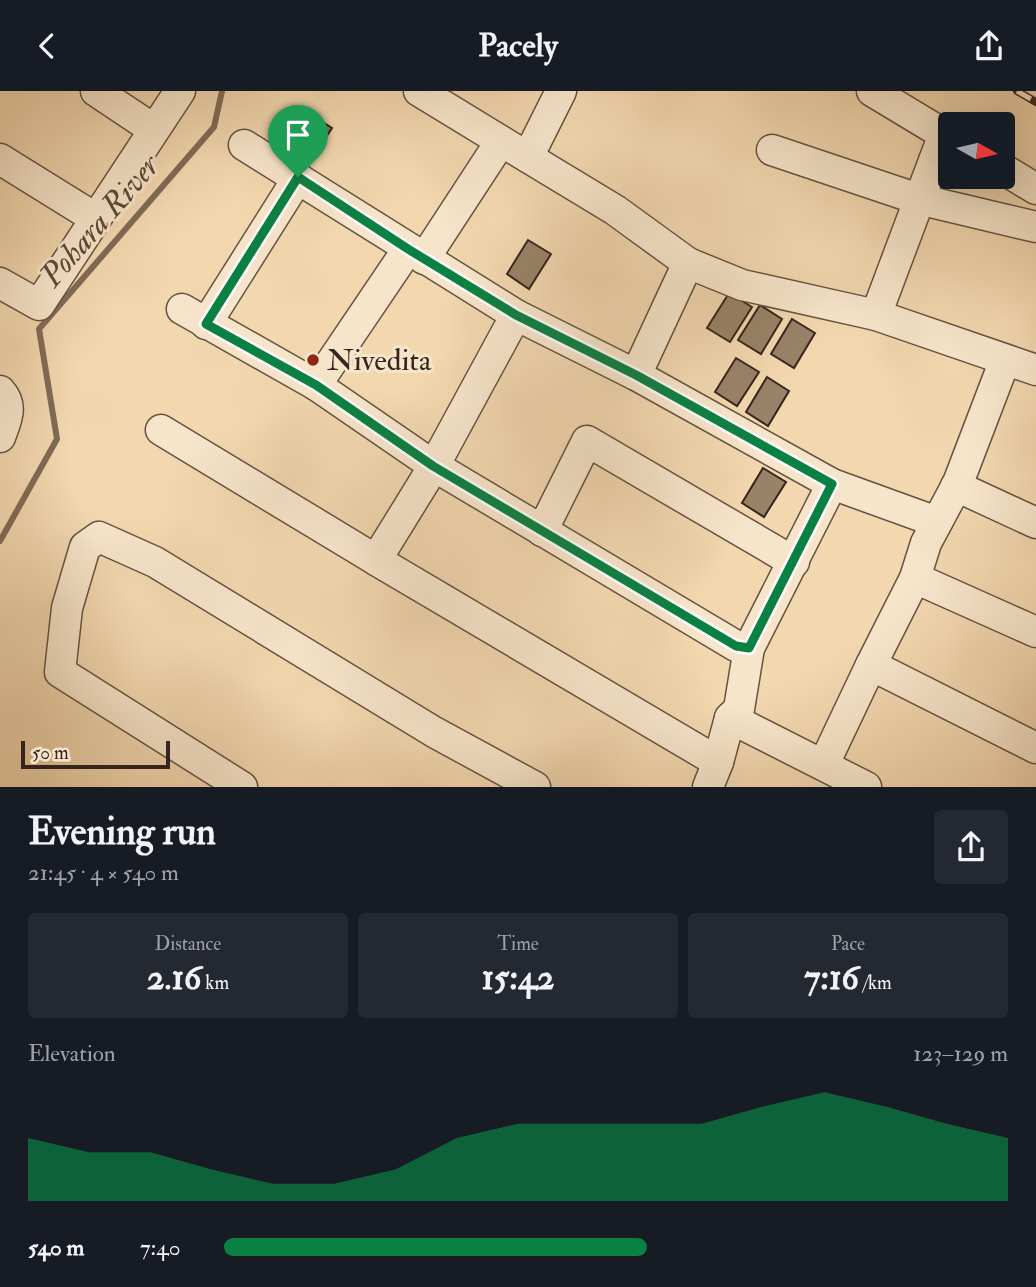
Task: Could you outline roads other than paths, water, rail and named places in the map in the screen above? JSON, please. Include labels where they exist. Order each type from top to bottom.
[{"type":"street","points":[[96,91],[153,129]]},
{"type":"street","points":[[0,283],[39,305],[180,91]]},
{"type":"street","points":[[528,157],[561,91]]},
{"type":"street","points":[[872,91],[938,131]]},
{"type":"street","points":[[435,95],[501,141],[615,210],[688,263],[742,285],[876,316],[1036,370]]},
{"type":"street","points":[[316,385],[501,141]]},
{"type":"street","points":[[244,145],[516,315],[636,375],[832,484],[937,523]]},
{"type":"street","points":[[772,150],[918,199],[1036,227]]},
{"type":"street","points":[[876,316],[918,199],[938,156]]},
{"type":"street","points":[[0,159],[94,218]]},
{"type":"street","points":[[1015,176],[1036,189]]},
{"type":"street","points":[[298,177],[194,316],[316,385],[433,466],[736,646],[749,648]]},
{"type":"street","points":[[636,375],[688,263]]},
{"type":"street","points":[[376,560],[433,466],[516,315]]},
{"type":"street","points":[[824,764],[915,578],[926,543],[956,486],[1005,359]]},
{"type":"street","points":[[0,391],[6,397],[10,410],[0,437]]},
{"type":"street","points":[[161,431],[376,560],[713,774],[730,718],[739,709],[749,648],[832,484]]},
{"type":"street","points":[[542,531],[587,441],[793,562]]},
{"type":"street","points":[[956,486],[1036,523]]},
{"type":"street","points":[[242,786],[60,672],[67,608],[85,547],[99,537],[156,562],[434,732],[492,776],[535,786]]},
{"type":"street","points":[[915,578],[1036,632]]},
{"type":"street","points":[[871,665],[1036,748]]},
{"type":"street","points":[[730,718],[866,786]]},
{"type":"waterway","name":"Pohara River","points":[[0,541],[57,439],[39,329],[214,127],[222,91]]},
{"type":"railway","points":[[1017,91],[1036,102]]},
{"type":"place","name":"Nivedita","points":[[313,360]]}]
